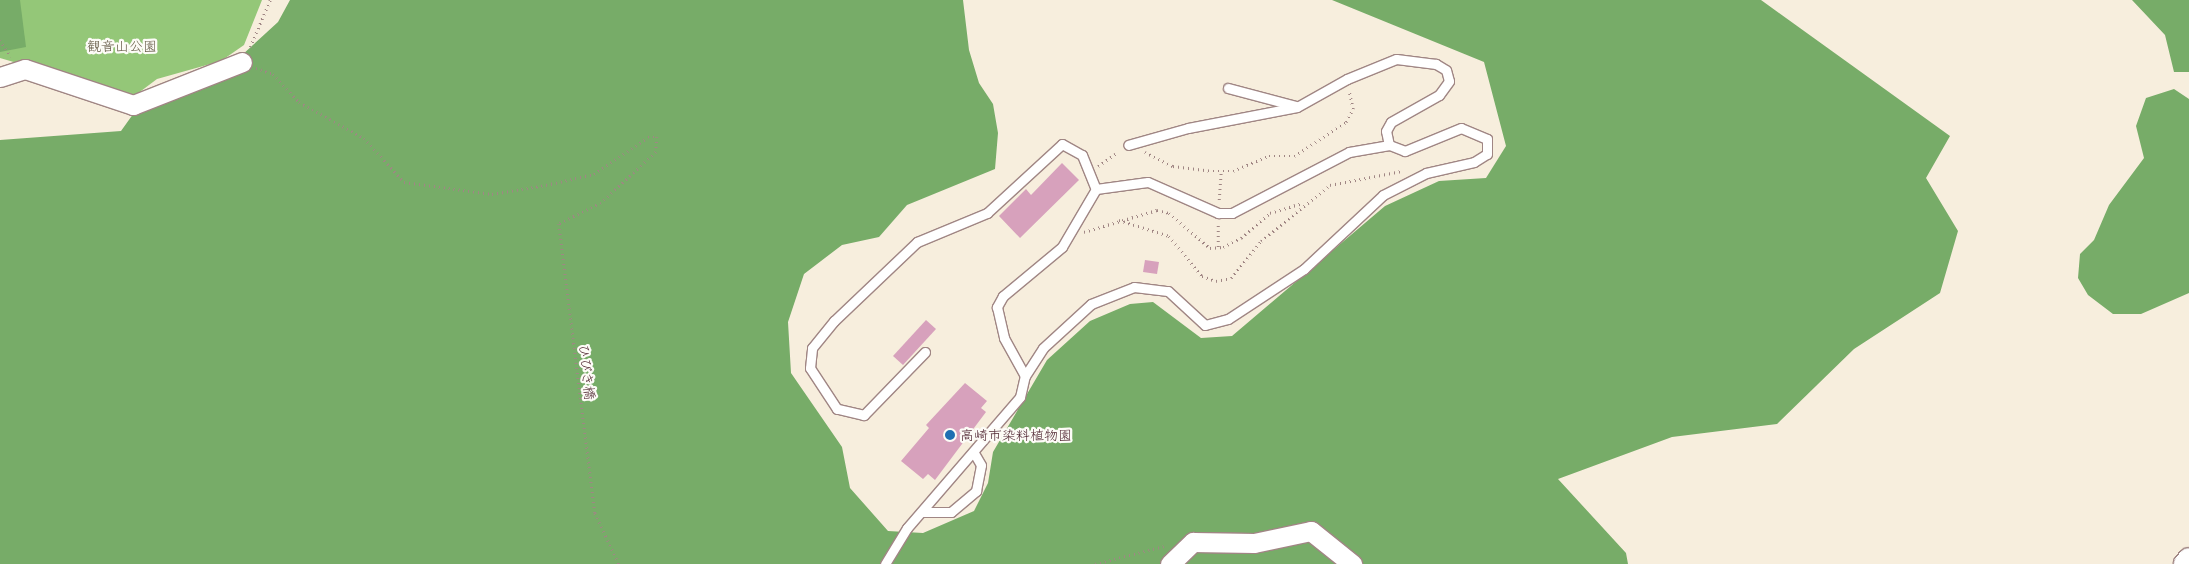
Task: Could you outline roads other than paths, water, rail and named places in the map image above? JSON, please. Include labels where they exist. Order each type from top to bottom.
[{"type":"street","points":[[0,77],[25,69],[133,105],[242,62]]},
{"type":"street","points":[[1170,564],[1188,545],[1210,540],[1254,543],[1311,531],[1352,564]]},
{"type":"street","points":[[2185,564],[2189,559]]},
{"type":"lane","points":[[1131,144],[1298,107],[1347,78],[1396,59],[1421,60],[1446,70],[1449,81],[1439,95],[1391,122],[1386,131],[1389,145]]},
{"type":"lane","points":[[1228,88],[1298,107]]},
{"type":"lane","points":[[885,564],[922,512],[1020,397],[1025,376],[1044,348],[1091,304],[1134,286],[1168,290],[1205,325],[1228,319],[1304,269],[1383,195],[1417,178],[1474,162],[1487,154],[1487,140],[1461,128],[1405,151],[1389,145],[1349,152],[1247,207],[1218,213],[1148,182],[1096,188]]},
{"type":"lane","points":[[925,352],[864,415],[837,409],[810,368],[812,348],[834,321],[917,242],[987,213],[1062,144],[1082,155],[1096,188],[1070,234],[1003,296],[998,307],[1004,338],[1025,376]]},
{"type":"lane","points":[[922,512],[951,512],[976,491],[981,465],[974,453]]},
{"type":"place","name":"高崎市染料植物園","points":[[950,435]]},
{"type":"park label","name":"観音山公園","points":[[122,46]]}]
